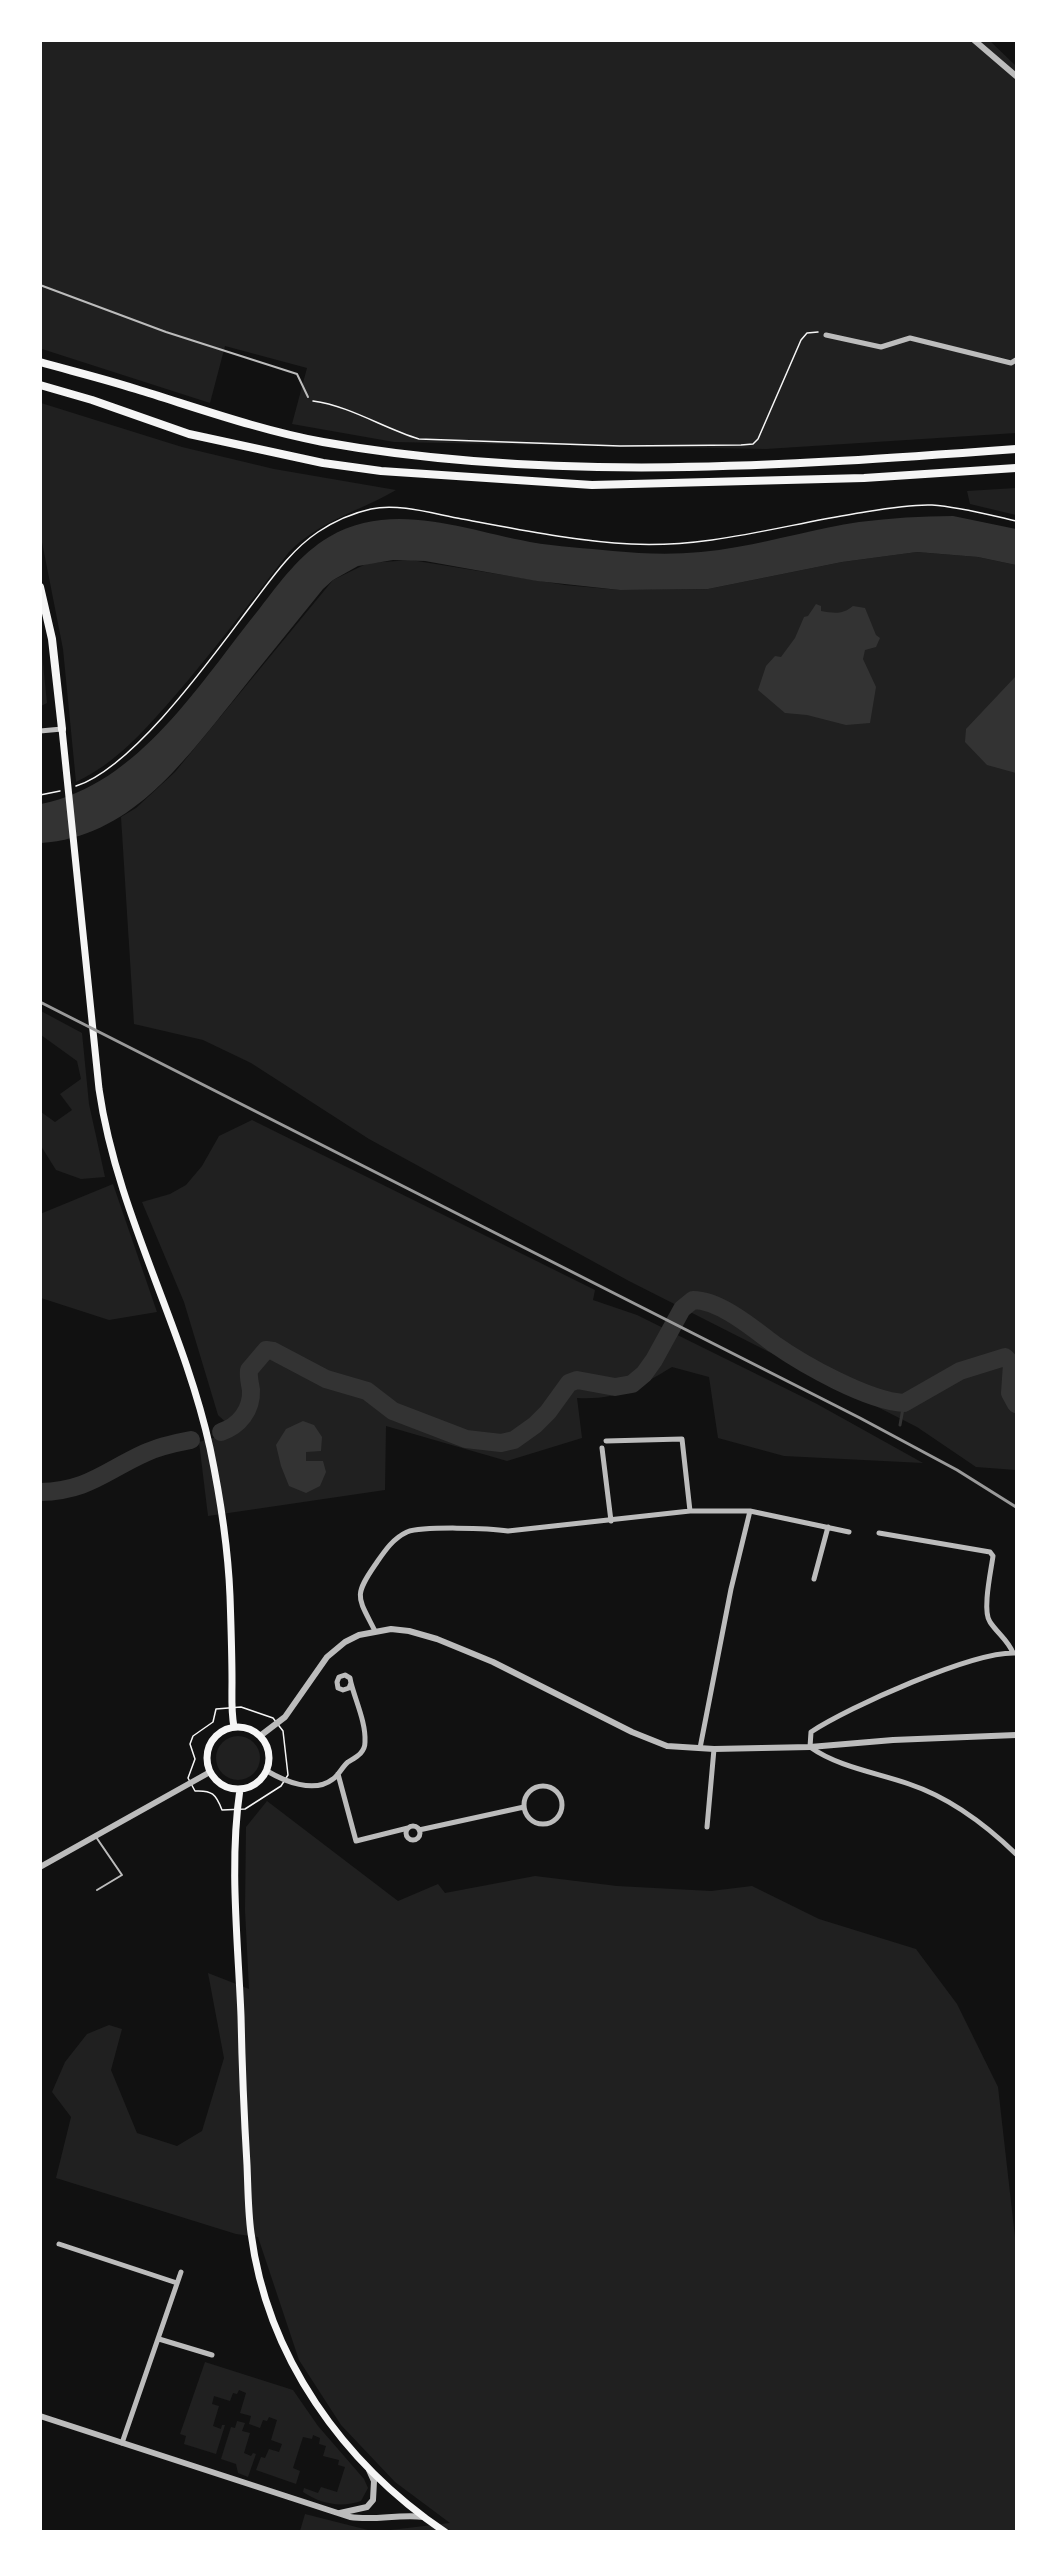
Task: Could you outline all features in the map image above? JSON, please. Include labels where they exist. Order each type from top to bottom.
[{"type":"highway","points":[[40,362],[266,429],[320,441],[440,460],[591,468],[731,466],[878,459],[1017,448]]},
{"type":"highway","points":[[40,386],[92,400],[189,434],[323,462],[416,474],[514,482],[649,484],[864,478],[1017,468]]},
{"type":"highway","points":[[40,587],[52,639],[62,729]]},
{"type":"main road","points":[[62,729],[93,1038],[105,1127],[117,1177],[183,1354],[210,1448],[228,1569],[232,1684],[230,1708],[234,1727]]},
{"type":"main road","points":[[234,1727],[245,1727],[260,1736],[269,1754],[267,1771],[255,1785],[240,1789],[223,1786],[210,1772],[207,1758],[211,1742],[220,1732],[234,1727]]},
{"type":"main road","points":[[240,1789],[235,1840],[241,2038],[249,2205],[255,2257],[272,2318],[312,2399],[334,2430],[368,2469],[401,2499],[445,2532]]},
{"type":"street","points":[[974,40],[1017,76]]},
{"type":"street","points":[[826,335],[881,347],[910,338],[1011,363],[1017,360]]},
{"type":"street","points":[[40,731],[62,729]]},
{"type":"street","points":[[606,1441],[682,1439],[690,1511]]},
{"type":"street","points":[[602,1448],[611,1521]]},
{"type":"street","points":[[375,1631],[359,1595],[361,1585],[391,1544],[409,1531],[487,1528],[508,1531],[690,1511],[750,1511],[849,1532]]},
{"type":"street","points":[[700,1748],[731,1589],[750,1511]]},
{"type":"street","points":[[814,1579],[828,1527]]},
{"type":"street","points":[[810,1748],[811,1732],[828,1721],[938,1674],[992,1656],[1015,1653],[1009,1642],[989,1621],[987,1608],[993,1556],[990,1552],[879,1533]]},
{"type":"street","points":[[260,1736],[289,1712],[327,1657],[345,1642],[375,1631],[410,1631],[437,1639],[504,1667],[657,1743],[714,1749],[810,1748],[893,1740],[1017,1736]]},
{"type":"street","points":[[267,1771],[284,1781],[305,1785],[329,1782],[347,1763],[363,1752],[366,1744],[351,1683]]},
{"type":"street","points":[[810,1748],[836,1760],[941,1797],[998,1837],[1017,1854]]},
{"type":"street","points":[[707,1827],[714,1749]]},
{"type":"street","points":[[40,1868],[210,1772]]},
{"type":"street","points":[[338,1774],[356,1841],[414,1826],[419,1830]]},
{"type":"street","points":[[544,1786],[554,1789],[562,1804],[559,1815],[544,1824],[533,1821],[525,1812],[524,1807],[525,1798],[530,1790],[544,1786]]},
{"type":"street","points":[[419,1830],[524,1807]]},
{"type":"street","points":[[408,1828],[406,1833],[408,1838],[413,1840],[418,1839],[419,1830]]},
{"type":"street","points":[[59,2244],[177,2283]]},
{"type":"street","points":[[122,2443],[181,2272]]},
{"type":"street","points":[[159,2339],[212,2355]]},
{"type":"street","points":[[40,2416],[337,2513],[362,2519],[397,2515],[424,2517]]},
{"type":"street","points":[[337,2513],[367,2507],[373,2500],[374,2481],[368,2469]]},
{"type":"lane","points":[[40,285],[166,332],[297,375],[308,397]]},
{"type":"lane","points":[[96,1837],[123,1875],[97,1890]]},
{"type":"path","points":[[308,397],[313,401],[328,403],[395,432],[419,439],[609,446],[741,446],[753,444],[758,439],[801,340],[807,333],[815,331],[826,335]]},
{"type":"path","points":[[73,787],[99,775],[139,742],[196,676],[277,572],[302,544],[318,531],[346,517],[373,508],[407,510],[572,537],[628,544],[668,545],[725,539],[878,509],[931,505],[963,509],[1017,521]]},
{"type":"path","points":[[40,795],[65,789]]},
{"type":"path","points":[[222,1810],[213,1793],[209,1790],[195,1791],[188,1778],[195,1759],[190,1744],[193,1736],[213,1722],[216,1709],[242,1707],[273,1718],[278,1723]]},
{"type":"shaded area","points":[[40,41],[990,41],[1016,66],[1016,433],[766,449],[394,442],[292,424],[307,368],[225,346],[210,403],[42,349]]},
{"type":"shaded area","points":[[41,403],[182,447],[274,469],[396,490],[327,524],[301,541],[289,552],[202,663],[150,723],[104,766],[76,782],[63,649],[41,537]]},
{"type":"shaded area","points":[[1016,488],[1016,515],[970,504],[967,491]]},
{"type":"shaded area","points":[[953,516],[1016,529],[1016,565],[978,557],[917,552],[842,562],[708,589],[620,590],[537,581],[425,561],[393,560],[358,566],[333,580],[323,589],[193,750],[150,794],[126,813],[101,827],[72,838],[41,843],[41,804],[76,793],[108,776],[138,753],[191,697],[291,569],[329,537],[353,526],[378,520],[428,521],[551,545],[660,554],[706,552],[859,522]]},
{"type":"shaded area","points":[[917,552],[978,557],[1016,565],[1016,1470],[976,1467],[917,1427],[629,1281],[369,1139],[251,1063],[203,1040],[134,1024],[121,817],[136,808],[175,772],[333,580],[368,563],[411,560],[565,585],[620,590],[708,589],[842,562]]},
{"type":"shaded area","points":[[816,604],[821,606],[821,611],[834,613],[845,611],[853,606],[865,608],[876,635],[880,638],[876,647],[865,650],[863,659],[876,687],[870,723],[846,725],[807,715],[785,713],[758,690],[766,666],[775,656],[781,657],[795,638],[804,617],[808,616]]},
{"type":"shaded area","points":[[41,643],[47,703],[40,706]]},
{"type":"shaded area","points":[[1016,676],[1016,773],[987,765],[965,742],[966,729]]},
{"type":"shaded area","points":[[41,1011],[82,1033],[89,1104],[105,1177],[81,1179],[56,1170],[41,1146],[41,1112],[55,1122],[72,1110],[60,1094],[81,1079],[77,1061],[41,1035]]},
{"type":"shaded area","points":[[252,1120],[595,1290],[593,1300],[637,1315],[817,1404],[923,1463],[784,1456],[718,1438],[709,1377],[672,1367],[616,1395],[577,1398],[582,1438],[507,1461],[386,1426],[385,1490],[208,1516],[199,1442],[236,1432],[218,1415],[184,1302],[142,1202],[170,1194],[186,1185],[202,1166],[219,1136]]},
{"type":"shaded area","points":[[113,1184],[157,1312],[109,1320],[41,1298],[40,1214]]},
{"type":"shaded area","points":[[303,1421],[314,1425],[322,1437],[321,1451],[306,1452],[306,1461],[323,1461],[326,1472],[320,1486],[306,1493],[289,1486],[276,1445],[286,1429]]},
{"type":"shaded area","points":[[238,1736],[253,1743],[260,1758],[253,1773],[238,1780],[223,1773],[216,1758],[223,1743]]},
{"type":"shaded area","points":[[267,1801],[398,1901],[438,1884],[445,1893],[535,1876],[617,1886],[711,1891],[752,1886],[819,1919],[916,1949],[957,2004],[998,2087],[1016,2246],[1016,2531],[382,2531],[450,2523],[395,2482],[341,2425],[299,2360],[258,2237],[236,2234],[56,2178],[71,2117],[52,2092],[65,2062],[87,2034],[109,2025],[122,2029],[111,2070],[137,2133],[177,2146],[202,2131],[224,2058],[208,1973],[249,1989],[245,1910],[246,1827]]},
{"type":"shaded area","points":[[205,2362],[293,2390],[318,2426],[364,2479],[368,2488],[361,2501],[331,2504],[303,2492],[304,2488],[318,2493],[321,2487],[337,2492],[345,2467],[338,2465],[339,2460],[323,2456],[326,2446],[319,2444],[320,2438],[313,2435],[312,2439],[303,2437],[293,2468],[300,2471],[296,2484],[256,2470],[261,2457],[265,2458],[269,2449],[279,2452],[282,2444],[271,2440],[277,2420],[269,2417],[267,2421],[263,2420],[260,2428],[249,2424],[251,2416],[240,2413],[246,2393],[239,2390],[237,2394],[233,2393],[230,2401],[214,2396],[212,2404],[219,2406],[213,2426],[221,2429],[222,2425],[225,2425],[216,2454],[184,2444],[186,2436],[180,2434]]},
{"type":"shaded area","points":[[237,2421],[245,2423],[242,2431],[250,2433],[244,2453],[251,2456],[253,2453],[256,2454],[248,2477],[238,2473],[236,2464],[221,2459],[231,2427],[235,2428]]},
{"type":"shaded area","points":[[305,2514],[372,2531],[300,2531]]},
{"type":"waterway","points":[[221,1432],[239,1421],[247,1410],[251,1397],[249,1370],[266,1350],[273,1351],[326,1379],[367,1391],[393,1411],[466,1439],[501,1443],[514,1440],[548,1412],[569,1383],[577,1380],[615,1387],[632,1384],[644,1374],[682,1309],[693,1300],[703,1301],[725,1310],[747,1323],[774,1344],[837,1381],[889,1401],[904,1403],[960,1371],[1005,1357],[1012,1364],[1010,1393],[1016,1404]]},
{"type":"waterway","points":[[900,1425],[904,1403]]},
{"type":"waterway","points":[[40,1492],[57,1491],[84,1484],[151,1451],[191,1440]]},
{"type":"railway","points":[[40,1002],[860,1418],[957,1470],[1016,1507]]}]
